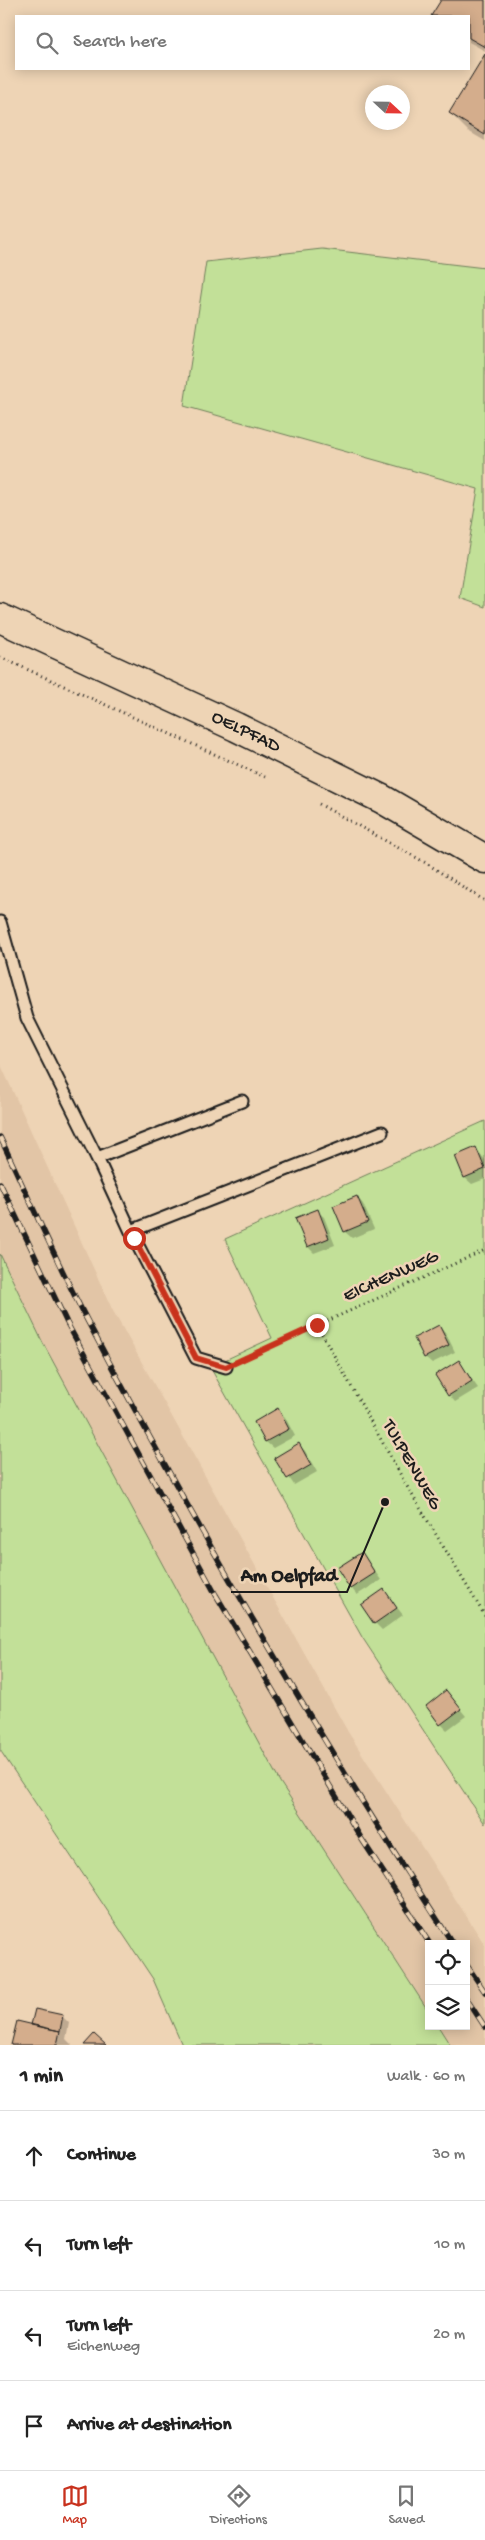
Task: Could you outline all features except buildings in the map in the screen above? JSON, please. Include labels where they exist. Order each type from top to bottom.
[{"type":"street","name":"OELPFAD","points":[[0,618],[236,727],[382,799],[485,859]]},
{"type":"lane","points":[[0,922],[27,1018],[131,1231],[196,1358],[226,1367]]},
{"type":"lane","points":[[97,1158],[242,1101]]},
{"type":"lane","points":[[131,1231],[382,1132]]},
{"type":"path","points":[[0,657],[162,732],[266,777]]},
{"type":"path","points":[[318,803],[426,863],[485,900]]},
{"type":"path","name":"EICHENWEG","points":[[226,1367],[485,1250]]},
{"type":"path","name":"TULPENWEG","points":[[317,1325],[408,1488],[485,1616]]},
{"type":"shaded area","points":[[0,1063],[112,1309],[348,1732],[485,1945],[485,2045],[450,2045],[441,2030],[470,2030],[470,1940],[425,1940],[425,2006],[280,1782],[43,1343],[0,1254]]},
{"type":"green space","points":[[322,249],[485,268],[485,607],[460,598],[478,489],[184,406],[206,262]]},
{"type":"green space","points":[[485,1121],[485,1824],[362,1637],[210,1367],[272,1338],[225,1239]]},
{"type":"green space","points":[[0,1254],[43,1343],[280,1782],[425,2006],[425,2030],[441,2030],[450,2045],[182,2045],[153,1979],[0,1750]]},
{"type":"railway","points":[[0,1137],[76,1299],[174,1481],[309,1715],[450,1940]]},
{"type":"railway","points":[[0,1183],[67,1323],[216,1595],[361,1838],[427,1940]]},
{"type":"railway","points":[[470,1970],[485,1992]]},
{"type":"railway","points":[[470,2004],[485,2027]]},
{"type":"place","name":"Am Oelpfad","points":[[385,1502]]},
{"type":"route","points":[[134,1238],[196,1358],[226,1367],[317,1325]]}]
